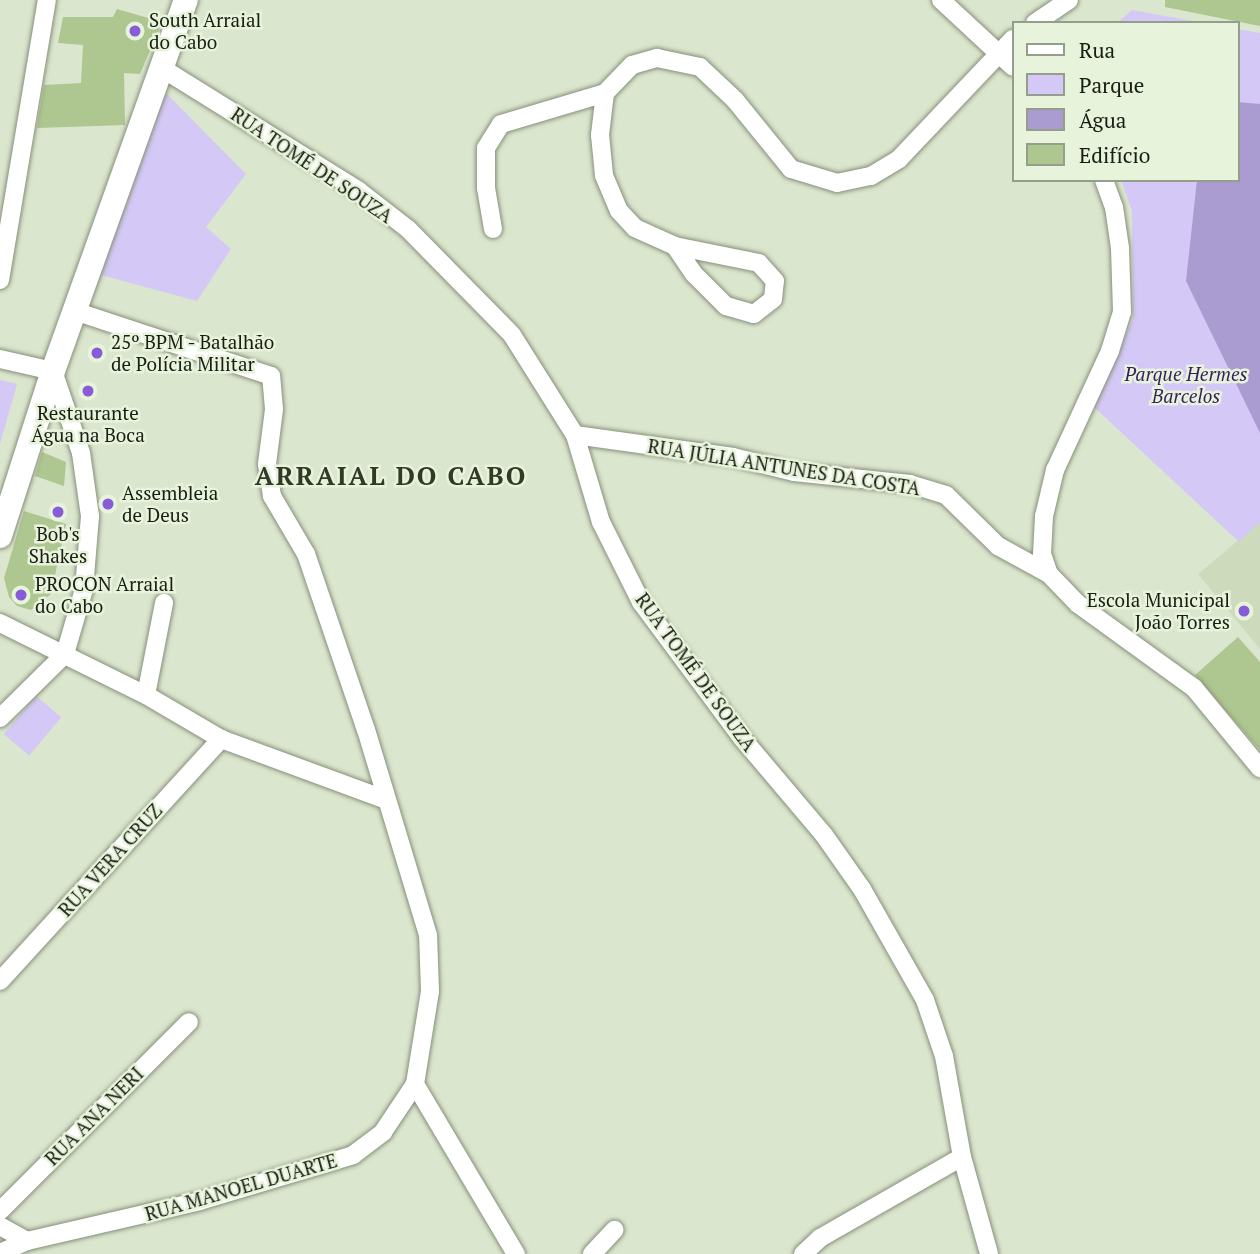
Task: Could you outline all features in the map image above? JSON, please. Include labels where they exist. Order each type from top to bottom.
[{"type":"main road","points":[[1,526],[53,371],[186,0]]},
{"type":"street","points":[[0,280],[47,0]]},
{"type":"street","points":[[941,0],[1012,66]]},
{"type":"street","points":[[1038,21],[1069,0]]},
{"type":"street","points":[[493,229],[486,188],[486,148],[501,124],[605,93],[632,65],[657,58],[700,66],[735,100],[791,169],[837,183],[871,176],[899,159],[1012,40]]},
{"type":"street","name":"RUA TOMÉ DE SOUZA","points":[[160,67],[348,184],[408,229],[512,335],[575,435],[601,522],[641,602],[742,738],[824,835],[862,889],[925,1000],[944,1056],[962,1157],[989,1254]]},
{"type":"street","points":[[605,93],[600,135],[604,175],[619,211],[635,228],[675,246],[759,263],[775,281],[773,299],[754,314],[726,306],[694,274],[675,246]]},
{"type":"street","points":[[1049,574],[1042,554],[1044,516],[1055,470],[1110,351],[1122,312],[1120,248],[1114,207],[1105,182]]},
{"type":"street","name":"RUA MANOEL DUARTE","points":[[0,1253],[27,1241],[200,1201],[353,1155],[383,1132],[415,1084],[430,991],[428,935],[384,799],[366,730],[306,554],[272,496],[267,464],[274,409],[271,376],[75,311]]},
{"type":"street","points":[[0,359],[53,371],[81,453],[90,516],[84,589],[65,654],[0,718]]},
{"type":"street","name":"RUA JÚLIA ANTUNES DA COSTA","points":[[575,435],[733,457],[794,472],[910,484],[946,495],[998,546],[1049,574],[1078,604],[1194,688],[1260,768]]},
{"type":"street","points":[[146,695],[163,603]]},
{"type":"street","points":[[0,624],[146,695],[221,739],[384,799]]},
{"type":"street","name":"RUA VERA CRUZ","points":[[3,971],[221,739]]},
{"type":"street","name":"RUA ANA NERI","points":[[0,1211],[189,1022]]},
{"type":"street","points":[[415,1084],[516,1254]]},
{"type":"street","points":[[803,1254],[820,1238],[962,1157]]},
{"type":"street","points":[[0,1226],[27,1241]]},
{"type":"street","points":[[592,1254],[614,1230]]},
{"type":"shaded area","name":"Escola Municipal João Torres","points":[[1260,522],[1260,649],[1198,574]]},
{"type":"green space","points":[[1132,10],[1192,21],[1119,21]]},
{"type":"green space","name":"Parque Hermes Barcelos","points":[[1239,29],[1260,33],[1260,522],[1239,542],[1093,406],[1133,319],[1132,211],[1122,182],[1239,182]]},
{"type":"green space","points":[[161,88],[246,174],[206,227],[231,249],[197,301],[101,275]]},
{"type":"green space","points":[[0,380],[17,384],[0,444]]},
{"type":"green space","points":[[36,696],[61,717],[29,756],[4,734]]},
{"type":"water","points":[[1239,102],[1260,104],[1260,433],[1186,281],[1197,182],[1239,182]]},
{"type":"building","points":[[1165,0],[1260,0],[1260,26],[1239,21],[1165,7]]},
{"type":"building","points":[[117,9],[162,22],[140,74],[124,73],[125,125],[37,128],[44,85],[81,83],[83,45],[58,43],[63,17],[113,17]]},
{"type":"building","points":[[42,452],[66,462],[64,486],[35,476]]},
{"type":"building","points":[[24,511],[66,524],[51,594],[31,610],[17,606],[9,597],[4,578]]},
{"type":"building","points":[[1238,637],[1260,662],[1260,750],[1195,675]]},
{"type":"place","name":"South Arraial do Cabo","points":[[135,31]]},
{"type":"place","name":"25º BPM - Batalhão de Polícia Militar","points":[[97,353]]},
{"type":"place","name":"Restaurante Água na Boca","points":[[88,391]]},
{"type":"place","name":"Assembleia de Deus","points":[[108,504]]},
{"type":"place","name":"Bob's Shakes","points":[[58,512]]},
{"type":"place","name":"PROCON Arraial do Cabo","points":[[21,595]]},
{"type":"place","name":"Escola Municipal João Torres","points":[[1244,611]]},
{"type":"district","name":"ARRAIAL DO CABO","points":[[391,476]]}]
